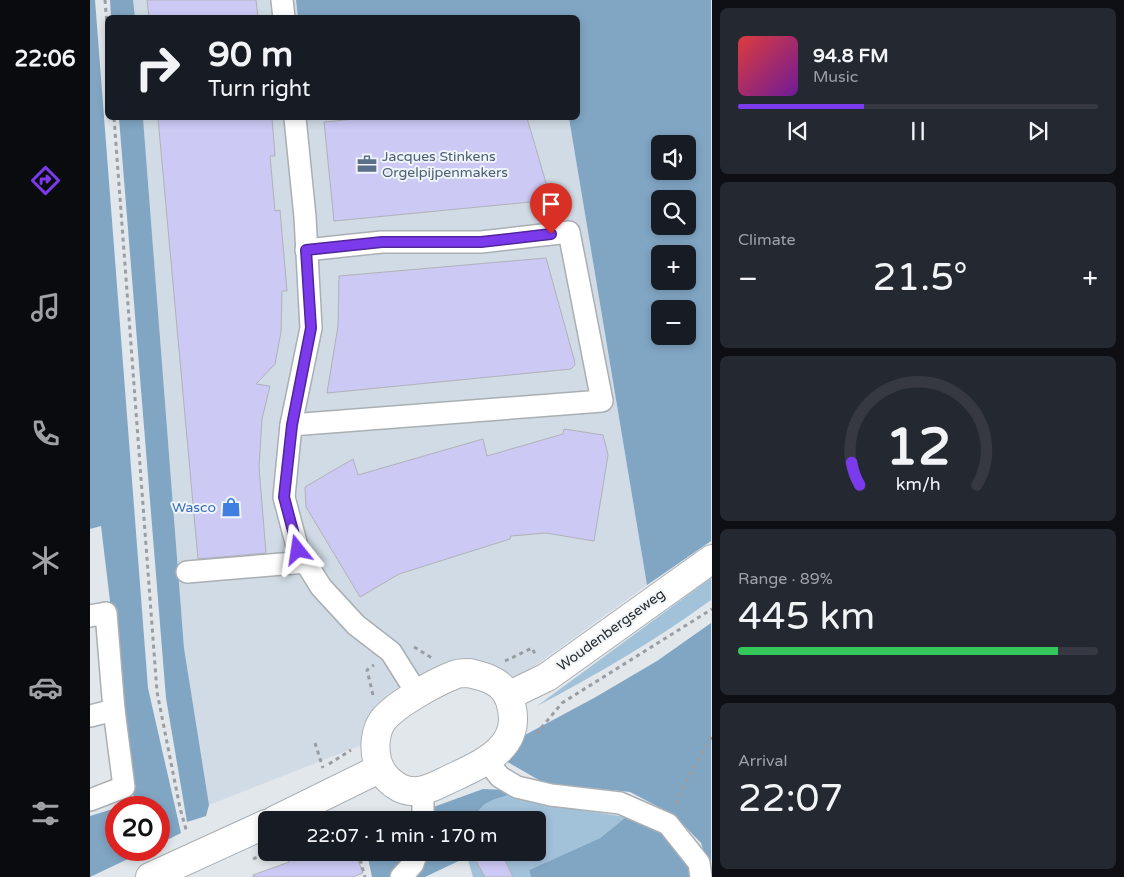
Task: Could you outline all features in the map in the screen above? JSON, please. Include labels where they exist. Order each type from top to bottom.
[{"type":"main road","name":"Woudenbergseweg","points":[[508,696],[547,677],[712,559]]},
{"type":"main road","points":[[469,673],[484,676],[498,683],[508,696],[513,712],[513,724],[508,738],[499,751],[422,807],[407,791],[395,785],[379,769],[374,750],[376,736],[382,721],[395,709],[455,674],[469,673]]},
{"type":"main road","points":[[293,811],[379,769]]},
{"type":"main road","points":[[150,877],[258,828]]},
{"type":"street","points":[[282,0],[284,15]]},
{"type":"street","points":[[294,120],[311,328],[292,425],[284,497],[298,550],[321,587],[356,625],[391,652],[418,695]]},
{"type":"street","points":[[292,425],[602,401],[569,232],[481,242],[382,242],[306,250]]},
{"type":"street","points":[[187,572],[306,562]]},
{"type":"street","points":[[90,616],[106,612],[114,710],[124,787],[90,800]]},
{"type":"street","points":[[90,716],[114,710]]},
{"type":"street","points":[[487,761],[500,777],[517,787],[551,795],[620,803],[668,824],[699,863],[701,877]]},
{"type":"street","points":[[401,877],[413,861]]},
{"type":"path","points":[[105,0],[106,15]]},
{"type":"path","points":[[114,120],[157,692],[180,808],[194,857]]},
{"type":"path","points":[[562,703],[712,609]]},
{"type":"path","points":[[668,824],[684,785],[712,736]]},
{"type":"path","points":[[315,743],[323,768]]},
{"type":"path","points":[[399,811],[422,807]]},
{"type":"path","points":[[361,861],[365,877]]},
{"type":"shaded area","points":[[90,0],[95,0],[148,688],[181,833],[170,838],[170,796],[133,796],[101,526],[90,529]]},
{"type":"shaded area","points":[[110,0],[133,0],[135,15],[111,15]]},
{"type":"shaded area","points":[[133,0],[296,0],[298,15],[135,15]]},
{"type":"shaded area","points":[[296,0],[711,0],[711,541],[647,585],[569,120],[580,120],[580,15],[298,15]]},
{"type":"shaded area","points":[[119,120],[143,120],[184,648],[209,805],[206,816],[187,822],[166,698]]},
{"type":"shaded area","points":[[143,120],[569,120],[647,585],[511,683],[474,667],[369,742],[209,805],[184,648]]},
{"type":"shaded area","points":[[711,578],[711,600],[626,656],[537,706]]},
{"type":"shaded area","points":[[711,623],[711,874],[701,843],[674,815],[630,792],[544,783],[504,760],[510,743],[594,698],[657,661]]},
{"type":"shaded area","points":[[483,789],[509,790],[516,793],[490,801],[479,811],[422,811]]},
{"type":"shaded area","points":[[516,793],[540,804],[626,817],[600,838],[529,870],[531,877],[473,877],[468,861],[546,861],[546,811],[479,811],[485,804]]},
{"type":"shaded area","points":[[105,811],[105,861],[124,861],[90,877],[90,816]]},
{"type":"shaded area","points":[[626,817],[658,831],[668,838],[683,855],[691,877],[531,877],[529,870],[600,838]]},
{"type":"shaded area","points":[[369,861],[459,861],[425,877],[372,877]]},
{"type":"building","points":[[147,0],[256,0],[258,15],[149,15]]},
{"type":"building","points":[[158,120],[272,120],[275,156],[270,156],[275,211],[280,210],[287,291],[282,291],[281,332],[275,364],[256,384],[270,386],[262,419],[259,467],[266,553],[198,559]]},
{"type":"building","points":[[345,120],[528,120],[551,200],[334,221],[324,122]]},
{"type":"building","points":[[546,258],[574,359],[575,365],[571,369],[327,393],[338,326],[339,276]]},
{"type":"building","points":[[564,429],[603,435],[608,455],[594,541],[546,533],[511,536],[510,539],[399,574],[360,597],[306,507],[305,487],[353,459],[358,475],[483,439],[487,456],[563,434]]},
{"type":"building","points":[[358,861],[363,873],[353,877],[253,877],[253,875],[289,862]]},
{"type":"building","points":[[476,861],[505,861],[513,877],[485,877]]},
{"type":"place","name":"Jacques Stinkens Orgelpijpenmakers","points":[[367,164]]},
{"type":"place","name":"Wasco","points":[[231,507]]},
{"type":"route","points":[[298,550],[284,497],[292,425],[311,328],[306,250],[382,242],[481,242],[551,234]]}]
